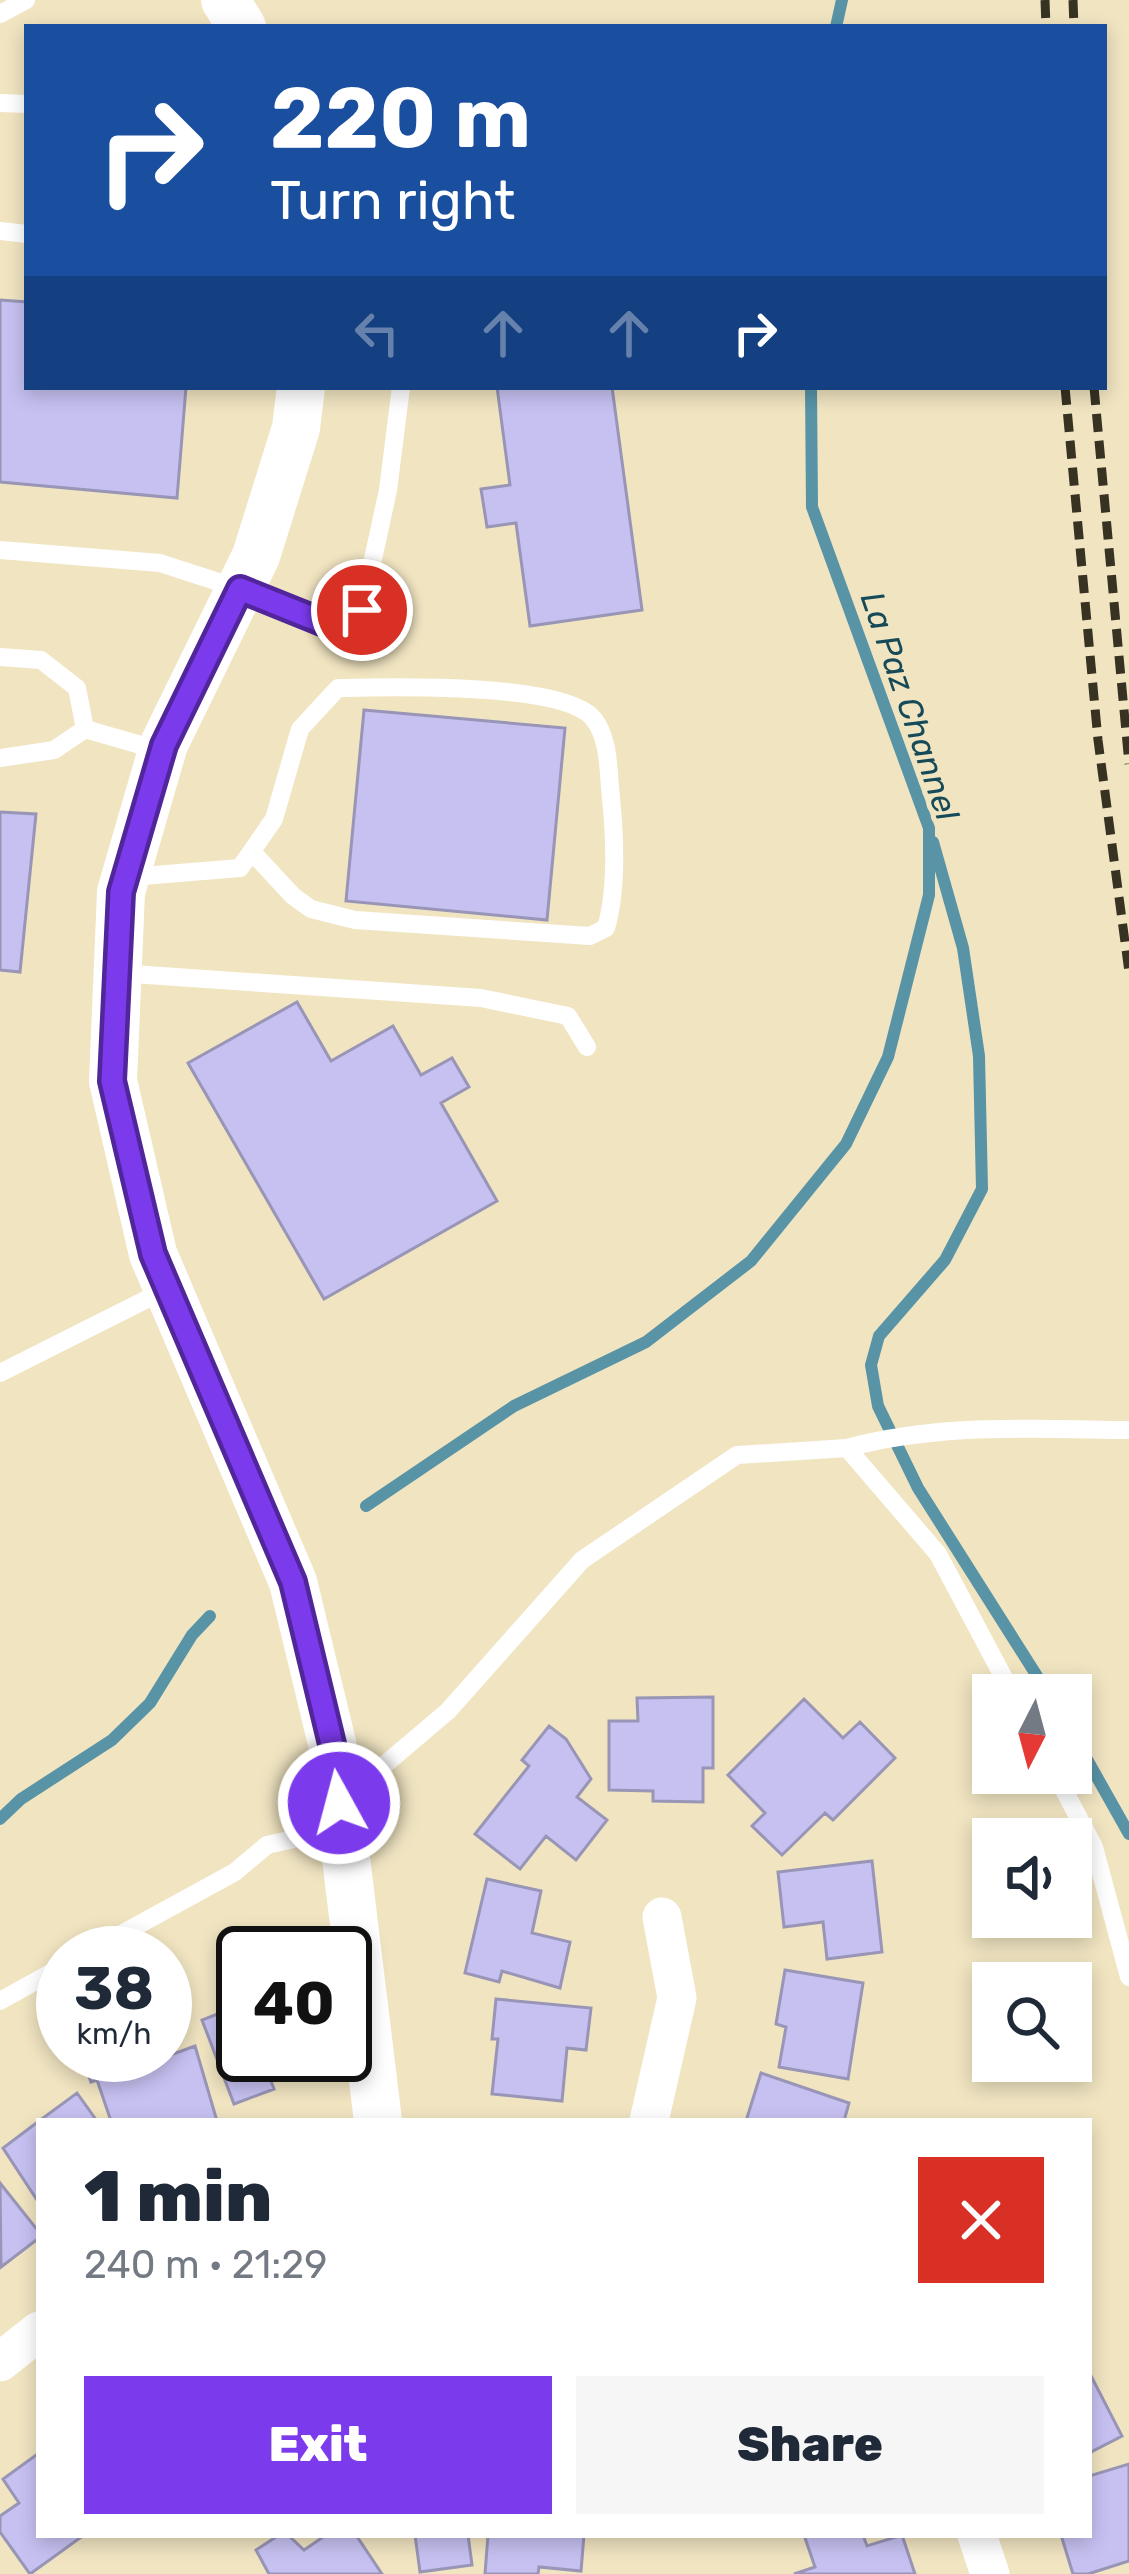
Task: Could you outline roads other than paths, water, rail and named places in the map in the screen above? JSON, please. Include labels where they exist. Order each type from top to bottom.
[{"type":"street","points":[[301,390],[296,428],[256,556],[162,751],[125,877],[112,1081],[153,1254],[293,1582],[332,1744],[378,2118]]},
{"type":"street","points":[[650,2118],[677,1999],[662,1917]]},
{"type":"street","points":[[0,2362],[36,2333]]},
{"type":"street","points":[[978,2538],[989,2574]]},
{"type":"lane","points":[[0,14],[26,0]]},
{"type":"lane","points":[[0,550],[160,563],[322,622],[362,610],[388,490],[401,390]]},
{"type":"lane","points":[[0,656],[41,661],[77,688],[86,728]]},
{"type":"lane","points":[[125,877],[241,868],[274,819],[300,729],[338,688],[451,687],[572,702],[591,716],[604,737],[612,812],[611,912],[606,928],[590,936],[563,938],[356,920],[311,909],[252,852]]},
{"type":"lane","points":[[86,728],[162,751]]},
{"type":"lane","points":[[0,758],[54,750],[86,728]]},
{"type":"lane","points":[[118,973],[481,998],[568,1016],[587,1047]]},
{"type":"lane","points":[[0,1373],[167,1288]]},
{"type":"lane","points":[[136,1926],[235,1872],[267,1845],[341,1815],[448,1711],[581,1561],[737,1455],[847,1448],[918,1432],[967,1428],[1129,1430]]},
{"type":"lane","points":[[847,1448],[938,1555],[1002,1674]]},
{"type":"lane","points":[[1065,1794],[1094,1847],[1129,1977]]},
{"type":"lane","points":[[0,2001],[36,1981]]},
{"type":"waterway","name":"La Paz Channel","points":[[837,24],[842,0]]},
{"type":"waterway","name":"La Paz Channel","points":[[366,1506],[514,1406],[646,1342],[751,1261],[846,1144],[888,1057],[929,895],[929,828],[812,507],[811,390]]},
{"type":"waterway","points":[[933,842],[963,948],[979,1056],[982,1189],[945,1260],[879,1336],[871,1365],[878,1406],[918,1488],[1036,1674]]},
{"type":"waterway","name":"La Paz Channel","points":[[0,1819],[21,1799],[112,1740],[150,1703],[192,1635],[210,1616]]},
{"type":"waterway","points":[[1092,1768],[1129,1834]]},
{"type":"railway","points":[[1045,0],[1046,24]]},
{"type":"railway","points":[[1073,0],[1074,24]]},
{"type":"railway","points":[[1065,390],[1098,740],[1129,972]]},
{"type":"railway","points":[[1094,390],[1129,764]]}]
